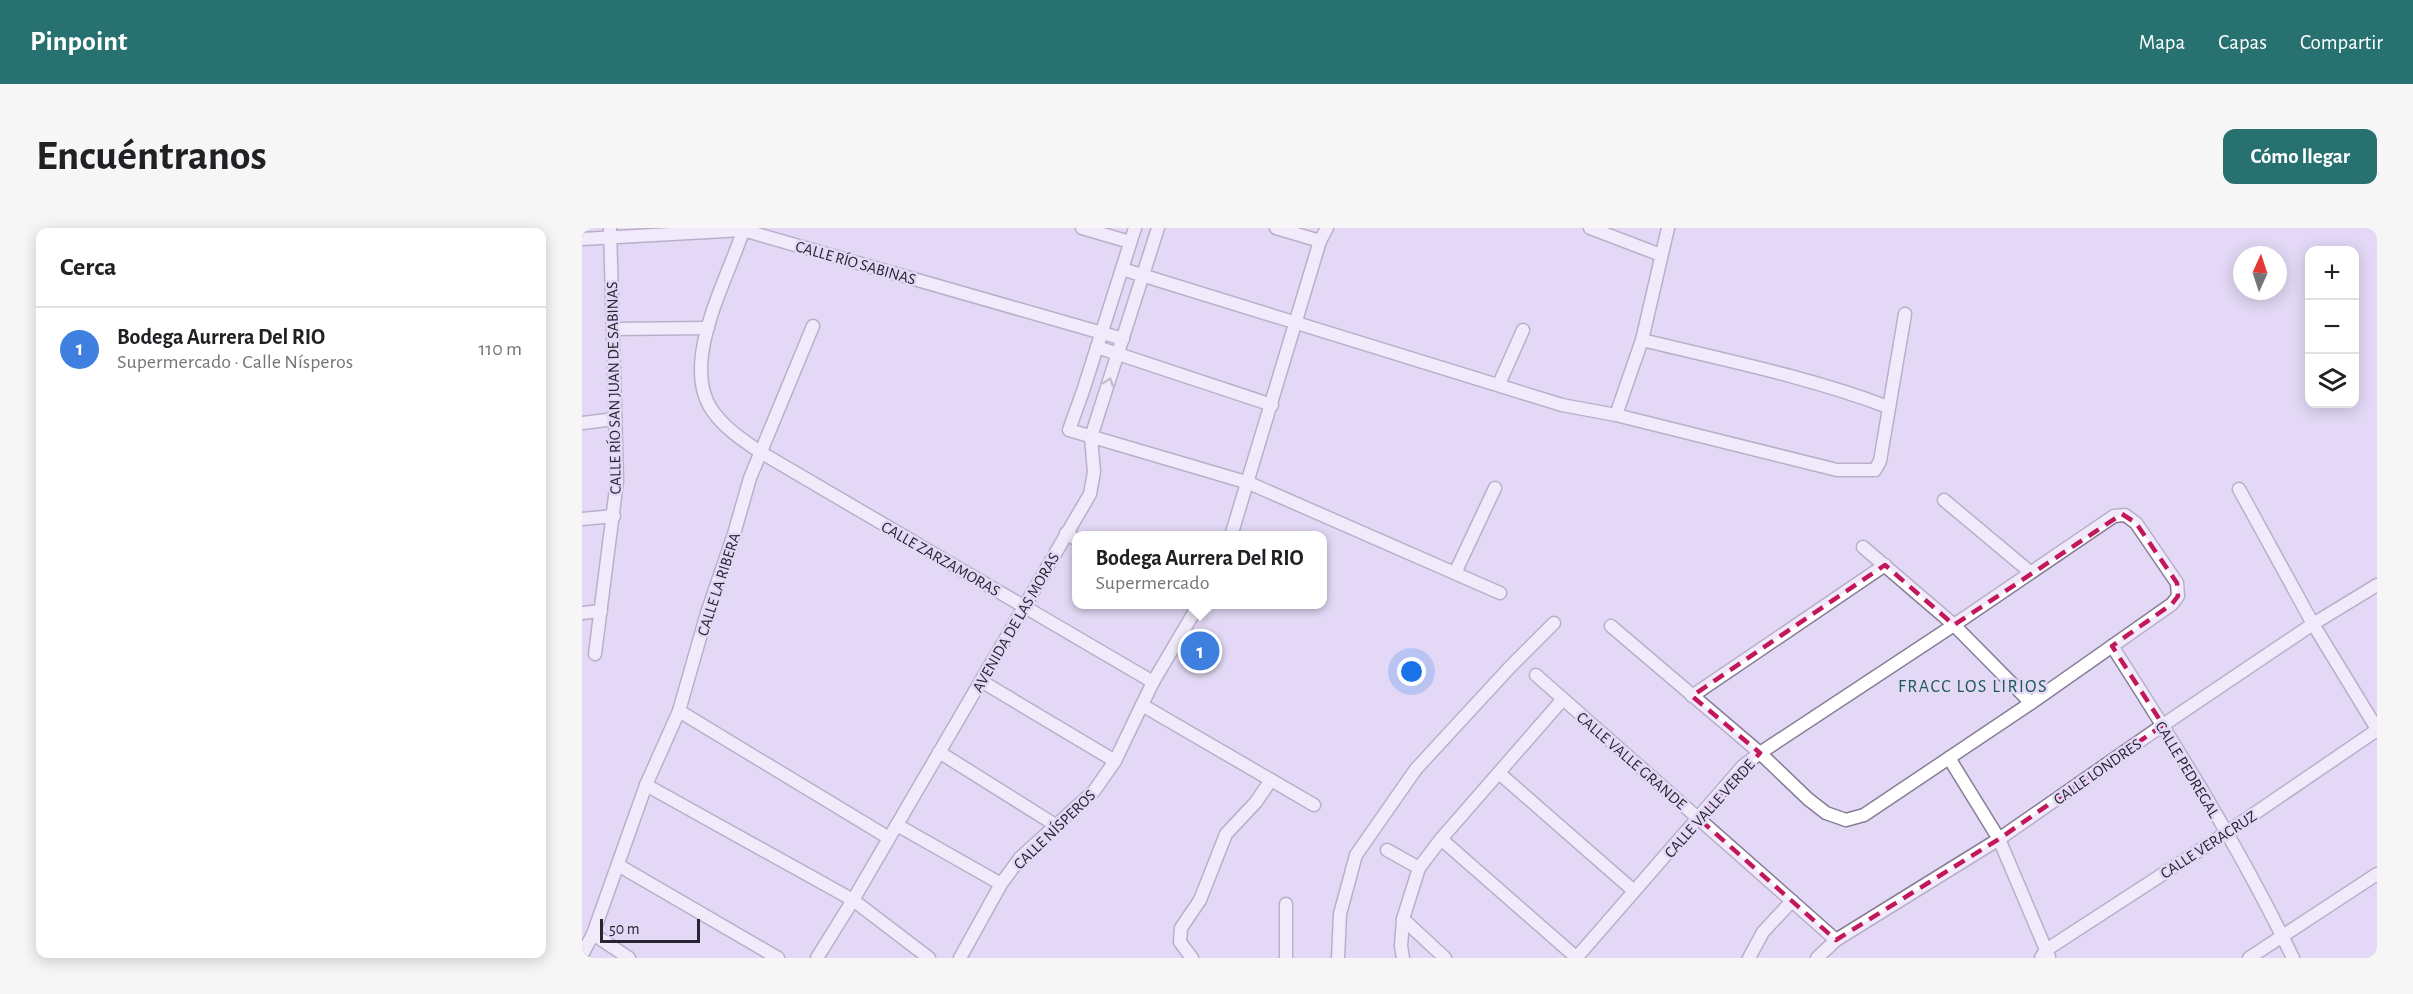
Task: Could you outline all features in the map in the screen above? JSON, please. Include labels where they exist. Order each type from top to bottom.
[{"type":"street","points":[[1082,228],[1130,242]]},
{"type":"street","points":[[1135,228],[1069,430],[1249,483],[1500,592]]},
{"type":"street","name":"AVENIDA DE LAS MORAS","points":[[1074,531],[1092,485],[1091,437],[1158,228]]},
{"type":"street","points":[[1276,228],[1320,241]]},
{"type":"street","points":[[1233,531],[1320,241],[1327,228]]},
{"type":"street","points":[[1590,228],[1661,255]]},
{"type":"street","points":[[1616,415],[1642,340],[1668,228]]},
{"type":"street","points":[[744,229],[708,328],[701,354],[700,370],[710,407],[731,431],[760,452]]},
{"type":"street","name":"CALLE RÍO SABINAS","points":[[582,239],[610,233],[744,229],[1123,339]]},
{"type":"street","name":"CALLE RÍO SAN JUAN DE SABINAS","points":[[595,654],[617,481],[610,233]]},
{"type":"street","points":[[1122,269],[1562,405],[1616,415],[1837,470],[1875,470],[1880,461],[1905,314]]},
{"type":"street","name":"CALLE LA RIBERA","points":[[582,955],[593,934],[646,785],[679,711],[750,478],[813,326]]},
{"type":"street","points":[[613,329],[708,328]]},
{"type":"street","points":[[1499,384],[1522,330]]},
{"type":"street","points":[[1642,340],[1707,354],[1858,396],[1888,407]]},
{"type":"street","points":[[1097,347],[1272,405]]},
{"type":"street","points":[[582,423],[615,419]]},
{"type":"street","name":"CALLE ZARZAMORAS","points":[[760,452],[1153,682]]},
{"type":"street","points":[[1455,573],[1496,488]]},
{"type":"street","points":[[2239,489],[2313,624],[2377,729]]},
{"type":"street","points":[[1944,500],[2030,572]]},
{"type":"street","points":[[582,519],[614,516]]},
{"type":"street","name":"CALLE VALLE VERDE","points":[[1577,958],[1743,766],[2114,516],[2128,516],[2136,523],[2177,583],[2178,593],[2172,604],[2112,646]]},
{"type":"street","name":"AVENIDA DE LAS MORAS","points":[[817,958],[1024,606],[1072,536]]},
{"type":"street","points":[[1863,547],[1954,625],[2031,703]]},
{"type":"street","points":[[1692,696],[1885,565]]},
{"type":"street","name":"CALLE LONDRES","points":[[1817,958],[1836,940],[1999,839],[2313,624],[2377,585]]},
{"type":"street","name":"CALLE NÍSPEROS","points":[[960,958],[1001,884],[1020,858],[1094,791],[1115,761],[1191,609]]},
{"type":"street","points":[[582,613],[601,611]]},
{"type":"street","points":[[1338,958],[1340,914],[1356,855],[1416,769],[1510,666],[1554,623]]},
{"type":"street","points":[[1611,626],[1760,753],[1808,800],[1826,813],[1846,820],[1864,815],[2112,646]]},
{"type":"street","name":"CALLE PEDREGAL","points":[[2112,646],[2163,725],[2226,833],[2292,958]]},
{"type":"street","name":"CALLE VALLE GRANDE","points":[[1536,675],[1836,940]]},
{"type":"street","points":[[981,681],[1115,761]]},
{"type":"street","points":[[1403,958],[1401,946],[1403,919],[1419,868],[1441,839],[1563,699]]},
{"type":"street","points":[[1142,705],[1314,805]]},
{"type":"street","points":[[679,711],[889,838]]},
{"type":"street","name":"CALLE VERACRUZ","points":[[2045,955],[2377,729]]},
{"type":"street","points":[[939,752],[1058,826]]},
{"type":"street","points":[[1950,758],[1999,839],[2045,955]]},
{"type":"street","points":[[1498,773],[1634,891]]},
{"type":"street","points":[[1190,956],[1180,942],[1183,923],[1200,900],[1226,834],[1256,802],[1271,780]]},
{"type":"street","points":[[646,785],[853,900],[929,958]]},
{"type":"street","points":[[897,825],[1001,884]]},
{"type":"street","points":[[1441,839],[1577,958]]},
{"type":"street","points":[[1387,850],[1419,868]]},
{"type":"street","points":[[618,865],[777,958]]},
{"type":"street","points":[[2249,958],[2377,874]]},
{"type":"street","points":[[1749,958],[1763,932],[1792,901]]},
{"type":"street","points":[[1286,904],[1286,958]]},
{"type":"street","points":[[1403,919],[1445,958]]},
{"type":"street","points":[[593,934],[629,958]]},
{"type":"highlighted area","points":[[2122,514],[2136,523],[2177,583],[2178,596],[2172,604],[2112,646],[2163,725],[1999,839],[1836,940],[1698,818],[1760,753],[1692,696],[1885,565],[1954,625]]},
{"type":"place","name":"Bodega Aurrera Del RIO","points":[[1200,651]]},
{"type":"district","name":"FRACC LOS LIRIOS","points":[[1973,686]]}]
